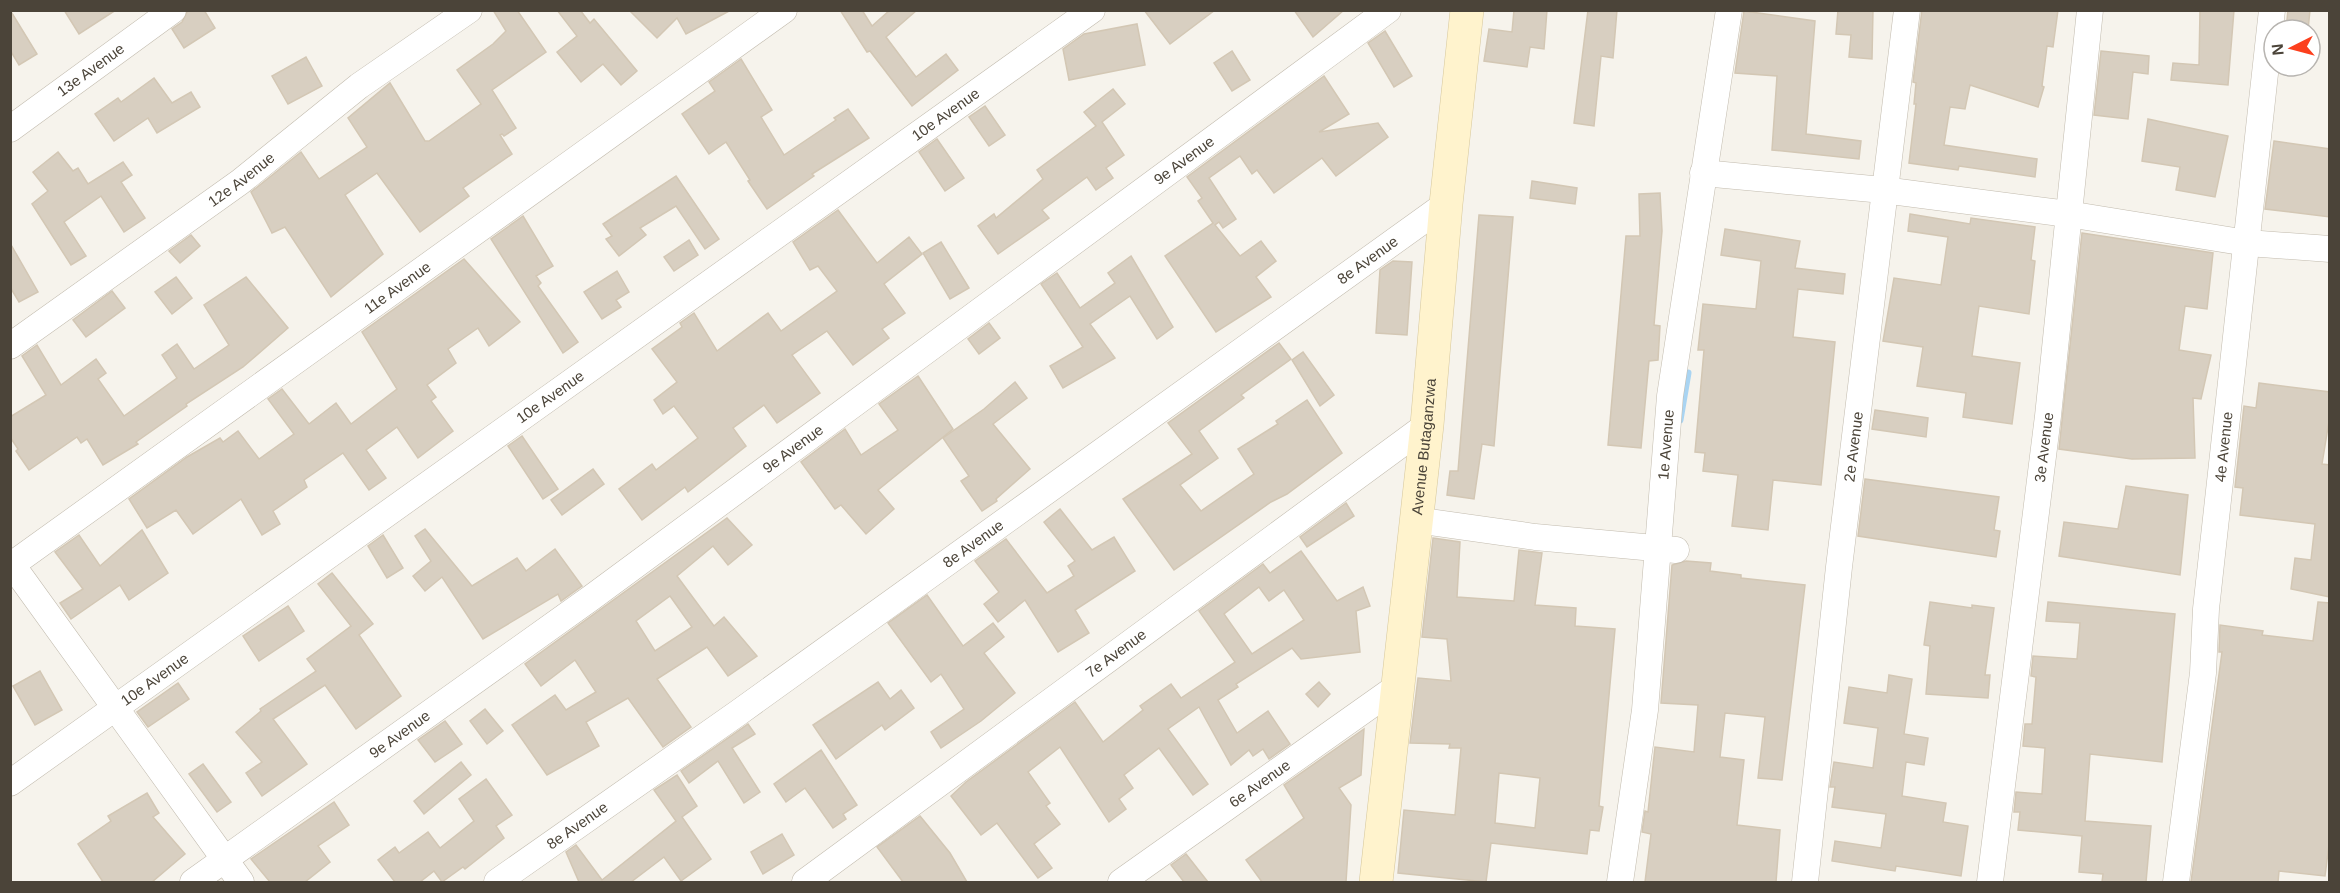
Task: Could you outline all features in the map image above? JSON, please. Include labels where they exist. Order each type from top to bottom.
[{"type":"street","name":"13e Avenue","points":[[10,129],[173,10]]},
{"type":"street","name":"12e Avenue","points":[[10,346],[60,314],[240,182],[359,86],[469,10]]},
{"type":"street","name":"11e Avenue","points":[[15,562],[784,10]]},
{"type":"street","name":"10e Avenue","points":[[10,783],[1092,10]]},
{"type":"street","name":"9e Avenue","points":[[193,882],[600,591],[1388,10]]},
{"type":"street","name":"Avenue Butaganzwa","points":[[1376,882],[1427,425],[1446,204],[1467,10]]},
{"type":"street","name":"1e Avenue","points":[[1620,882],[1668,550],[1670,396],[1702,173],[1729,10]]},
{"type":"street","name":"2e Avenue","points":[[1805,882],[1883,190],[1907,10]]},
{"type":"street","name":"3e Avenue","points":[[1990,882],[2048,416],[2090,10]]},
{"type":"street","name":"4e Avenue","points":[[2176,882],[2203,673],[2206,609],[2272,10]]},
{"type":"street","points":[[1702,173],[1883,190],[2068,213],[2247,243],[2330,249]]},
{"type":"street","name":"8e Avenue","points":[[497,882],[748,706],[1446,204]]},
{"type":"street","name":"7e Avenue","points":[[805,882],[1427,425]]},
{"type":"street","points":[[1415,520],[1668,550]]},
{"type":"street","points":[[15,562],[230,857],[241,882]]},
{"type":"street","name":"6e Avenue","points":[[1121,882],[1398,686]]},
{"type":"building","points":[[10,10],[37,54],[19,65],[10,50]]},
{"type":"building","points":[[64,10],[116,10],[79,34]]},
{"type":"building","points":[[188,10],[204,10],[215,28],[184,48],[172,29],[182,22]]},
{"type":"building","points":[[493,10],[517,10],[546,52],[492,90],[516,128],[504,136],[500,135],[512,154],[463,188],[469,196],[420,232],[377,173],[345,195],[383,254],[331,297],[285,227],[272,233],[251,192],[301,152],[319,179],[367,147],[348,118],[390,83],[425,141],[429,141],[481,104],[457,70],[493,44],[506,31]]},
{"type":"building","points":[[557,10],[580,10],[590,23],[594,19],[637,71],[621,85],[603,64],[581,82],[557,52],[577,36]]},
{"type":"building","points":[[629,10],[731,10],[686,34],[677,18],[657,38]]},
{"type":"building","points":[[840,10],[862,10],[872,26],[890,10],[917,10],[886,37],[916,77],[946,54],[958,70],[912,106],[870,51],[867,52]]},
{"type":"building","points":[[1144,10],[1215,10],[1170,44]]},
{"type":"building","points":[[1294,10],[1344,10],[1313,37]]},
{"type":"building","points":[[1514,10],[1547,10],[1544,49],[1530,47],[1527,67],[1484,61],[1489,29],[1512,32]]},
{"type":"building","points":[[1588,10],[1617,10],[1613,58],[1601,56],[1594,126],[1574,123]]},
{"type":"building","points":[[1838,10],[1873,10],[1872,59],[1849,57],[1851,35],[1836,34]]},
{"type":"building","points":[[1922,10],[2058,10],[2053,47],[2047,46],[2042,86],[2044,87],[2038,107],[1970,85],[1965,109],[1950,107],[1944,145],[2037,159],[2035,177],[1959,166],[1958,170],[1909,163],[1916,104],[1914,104],[1916,83],[1913,82]]},
{"type":"building","points":[[2200,10],[2234,10],[2228,85],[2171,80],[2173,63],[2199,65]]},
{"type":"building","points":[[2288,10],[2310,10],[2309,18],[2287,18]]},
{"type":"building","points":[[1744,11],[1815,21],[1806,134],[1861,141],[1859,159],[1772,150],[1777,76],[1735,73]]},
{"type":"building","points":[[1137,24],[1145,65],[1069,80],[1063,49],[1084,34]]},
{"type":"building","points":[[1385,31],[1412,76],[1394,87],[1368,43]]},
{"type":"building","points":[[1232,51],[1250,80],[1232,91],[1214,63]]},
{"type":"building","points":[[2101,51],[2149,56],[2148,74],[2133,72],[2128,119],[2094,115]]},
{"type":"building","points":[[306,57],[322,86],[288,104],[272,76]]},
{"type":"building","points":[[741,59],[772,110],[761,117],[784,155],[836,120],[834,118],[848,109],[869,138],[812,174],[814,176],[767,209],[726,142],[709,154],[682,114],[715,91],[709,82]]},
{"type":"building","points":[[1324,76],[1349,114],[1319,132],[1378,123],[1388,137],[1336,176],[1322,158],[1274,193],[1257,170],[1252,174],[1240,156],[1209,178],[1236,219],[1223,228],[1219,222],[1215,225],[1240,256],[1261,241],[1276,261],[1256,277],[1271,297],[1216,332],[1165,256],[1213,223],[1198,201],[1202,198],[1187,177]]},
{"type":"building","points":[[154,78],[172,103],[191,92],[200,107],[157,133],[148,118],[114,141],[95,114],[118,98],[121,102]]},
{"type":"building","points":[[1113,89],[1125,104],[1102,122],[1124,155],[1106,168],[1113,178],[1096,190],[1087,177],[1042,210],[1049,218],[998,254],[978,226],[994,214],[996,218],[1043,179],[1037,170],[1096,126],[1084,112]]},
{"type":"building","points":[[985,106],[1005,135],[989,146],[969,117]]},
{"type":"building","points":[[2148,119],[2228,136],[2215,197],[2176,190],[2180,167],[2142,161]]},
{"type":"building","points":[[937,139],[964,178],[945,191],[919,152]]},
{"type":"building","points":[[2274,141],[2330,149],[2330,217],[2265,209]]},
{"type":"building","points":[[58,152],[73,171],[78,168],[88,184],[123,162],[132,175],[121,182],[145,218],[124,232],[101,196],[64,222],[86,256],[71,265],[32,204],[48,191],[33,172]]},
{"type":"building","points":[[676,176],[719,239],[705,249],[676,206],[640,228],[646,235],[619,256],[606,239],[612,236],[603,224]]},
{"type":"building","points":[[1532,181],[1577,188],[1575,204],[1530,198]]},
{"type":"building","points":[[1660,193],[1662,231],[1654,325],[1660,326],[1658,360],[1649,361],[1641,448],[1608,445],[1626,236],[1640,236],[1639,194]]},
{"type":"building","points":[[838,210],[877,263],[909,237],[922,254],[884,284],[905,313],[882,329],[889,338],[853,365],[827,331],[792,355],[820,393],[777,423],[764,405],[733,428],[746,446],[688,492],[685,487],[642,520],[619,489],[652,464],[656,470],[698,438],[674,406],[663,414],[654,400],[677,382],[652,349],[682,327],[680,323],[694,313],[717,351],[768,313],[781,331],[837,291],[818,266],[810,270],[793,242]]},
{"type":"building","points":[[1910,214],[1970,224],[1971,218],[2035,227],[2031,260],[2035,261],[2029,314],[1979,306],[1972,356],[2020,363],[2012,424],[1963,417],[1966,393],[1917,386],[1923,347],[1883,341],[1894,278],[1941,285],[1948,237],[1908,231]]},
{"type":"building","points":[[1479,215],[1513,217],[1494,446],[1482,444],[1474,499],[1447,495],[1450,471],[1458,471]]},
{"type":"building","points":[[523,216],[553,266],[536,276],[541,283],[538,286],[578,342],[563,353],[491,239]]},
{"type":"building","points":[[1725,229],[1800,241],[1795,268],[1845,274],[1843,294],[1798,289],[1793,337],[1835,342],[1821,485],[1773,480],[1768,530],[1732,526],[1738,475],[1703,471],[1705,453],[1695,452],[1704,350],[1698,350],[1703,304],[1756,309],[1761,261],[1721,255]]},
{"type":"building","points":[[2082,233],[2213,253],[2207,309],[2185,306],[2179,350],[2211,355],[2201,399],[2193,398],[2195,458],[2132,459],[2059,449]]},
{"type":"building","points":[[191,235],[200,246],[180,263],[169,251]]},
{"type":"building","points":[[689,240],[698,255],[674,271],[664,257]]},
{"type":"building","points":[[941,242],[969,288],[950,299],[923,253]]},
{"type":"building","points":[[10,243],[38,292],[19,302],[10,287]]},
{"type":"building","points":[[1131,256],[1173,327],[1157,339],[1130,296],[1090,324],[1115,358],[1063,388],[1050,366],[1083,347],[1041,284],[1057,273],[1080,308],[1115,283],[1108,273]]},
{"type":"building","points":[[464,259],[520,322],[489,346],[478,328],[448,349],[456,363],[427,385],[436,397],[431,401],[453,431],[418,458],[397,427],[366,450],[386,478],[369,490],[343,453],[304,480],[307,487],[273,511],[280,524],[262,535],[241,499],[193,534],[176,510],[147,528],[129,499],[187,457],[220,438],[223,442],[238,431],[259,459],[294,434],[268,399],[282,389],[309,424],[336,403],[351,424],[397,389],[362,332]]},
{"type":"building","points":[[1393,261],[1412,262],[1407,335],[1376,333],[1380,270]]},
{"type":"building","points":[[617,271],[629,292],[616,300],[621,307],[602,319],[584,292]]},
{"type":"building","points":[[176,277],[192,298],[172,314],[155,292]]},
{"type":"building","points":[[246,277],[288,328],[243,367],[186,404],[187,406],[136,442],[138,444],[103,465],[87,439],[81,443],[77,437],[29,470],[10,437],[10,417],[46,395],[22,356],[37,345],[61,385],[96,359],[106,373],[98,379],[124,416],[177,378],[162,355],[177,344],[194,369],[229,345],[204,305]]},
{"type":"building","points":[[112,291],[125,308],[86,337],[73,320]]},
{"type":"building","points":[[989,323],[1000,338],[979,354],[968,339]]},
{"type":"building","points":[[1279,343],[1291,359],[1241,395],[1244,398],[1199,431],[1218,458],[1180,485],[1201,511],[1254,474],[1238,449],[1278,424],[1276,421],[1307,400],[1342,453],[1287,494],[1271,502],[1174,570],[1123,499],[1192,454],[1168,423]]},
{"type":"building","points":[[1303,352],[1334,395],[1320,406],[1292,360]]},
{"type":"building","points":[[918,376],[953,429],[878,490],[894,509],[866,534],[841,505],[835,509],[801,462],[845,429],[861,455],[898,430],[879,404]]},
{"type":"building","points":[[1015,382],[1027,398],[993,424],[1030,469],[996,499],[997,501],[982,511],[961,481],[969,476],[943,438],[984,409]]},
{"type":"building","points":[[2259,383],[2330,392],[2330,415],[2322,464],[2330,465],[2330,597],[2291,589],[2295,558],[2311,560],[2315,524],[2240,515],[2243,488],[2235,487],[2244,406],[2256,408]]},
{"type":"building","points":[[1875,410],[1928,418],[1926,437],[1872,429]]},
{"type":"building","points":[[522,436],[558,489],[543,499],[508,446]]},
{"type":"building","points":[[593,469],[604,484],[562,515],[551,500]]},
{"type":"building","points":[[1865,479],[1999,497],[1994,530],[2000,531],[1996,557],[1858,536]]},
{"type":"building","points":[[2126,486],[2188,495],[2180,575],[2059,556],[2064,522],[2118,529]]},
{"type":"building","points":[[1346,503],[1354,516],[1307,547],[1300,537]]},
{"type":"building","points":[[1060,509],[1092,550],[1114,537],[1135,571],[1075,610],[1089,633],[1058,652],[1025,600],[998,622],[984,604],[999,592],[975,561],[1006,539],[1047,593],[1074,576],[1068,566],[1075,561],[1044,522]]},
{"type":"building","points":[[727,518],[752,545],[728,565],[713,546],[677,576],[714,626],[724,617],[757,656],[728,676],[707,647],[657,679],[691,727],[663,747],[628,698],[586,722],[599,746],[547,775],[512,725],[555,695],[566,710],[596,692],[575,660],[541,686],[525,664]],"holes":[[[670,596],[692,627],[655,651],[636,621]]]},
{"type":"building","points":[[425,529],[472,586],[517,558],[526,571],[555,549],[582,586],[561,601],[558,594],[483,639],[442,577],[425,591],[413,576],[431,561],[415,536]]},
{"type":"building","points":[[142,530],[168,573],[129,600],[120,585],[71,619],[60,603],[83,589],[55,552],[79,535],[100,566]]},
{"type":"building","points":[[383,535],[403,568],[387,578],[368,546]]},
{"type":"building","points":[[1433,538],[1460,542],[1457,597],[1514,601],[1519,550],[1542,553],[1535,605],[1576,608],[1575,626],[1615,629],[1599,806],[1603,807],[1599,831],[1590,830],[1587,854],[1491,843],[1486,882],[1398,873],[1404,810],[1455,815],[1461,748],[1449,748],[1450,744],[1410,743],[1418,678],[1451,681],[1447,639],[1422,637]],"holes":[[[1499,773],[1540,778],[1535,828],[1495,823]]]},
{"type":"building","points":[[1301,551],[1337,601],[1363,587],[1370,606],[1356,611],[1360,652],[1301,659],[1292,648],[1236,684],[1238,687],[1218,700],[1237,733],[1268,711],[1290,744],[1269,759],[1263,749],[1253,756],[1249,750],[1231,765],[1199,707],[1168,729],[1208,784],[1193,795],[1159,748],[1124,775],[1133,788],[1119,799],[1126,809],[1109,822],[1060,747],[1028,772],[1050,803],[1046,806],[1060,824],[1034,844],[1052,868],[1038,878],[997,823],[981,835],[951,796],[966,782],[1075,702],[1103,742],[1143,710],[1140,706],[1171,684],[1181,698],[1235,662],[1199,611],[1263,564],[1270,573]],"holes":[[[1259,587],[1269,601],[1284,590],[1304,620],[1252,654],[1224,614]]]},
{"type":"building","points":[[1686,561],[1711,563],[1710,571],[1741,575],[1741,578],[1805,585],[1782,780],[1758,778],[1765,717],[1725,713],[1720,757],[1744,760],[1737,825],[1780,830],[1776,882],[1645,882],[1651,834],[1642,832],[1645,811],[1648,812],[1655,747],[1694,752],[1698,705],[1661,703],[1672,565]]},
{"type":"building","points":[[332,573],[373,624],[359,635],[401,696],[356,729],[325,685],[273,719],[307,764],[262,796],[246,773],[262,762],[236,732],[261,711],[260,709],[316,671],[307,659],[351,626],[318,584]]},
{"type":"building","points":[[927,595],[963,646],[993,623],[1004,637],[984,653],[1015,693],[981,721],[941,748],[931,732],[964,709],[941,674],[931,682],[888,623]]},
{"type":"building","points":[[1930,602],[1972,608],[1972,605],[1994,608],[1985,675],[1990,675],[1988,698],[1926,694],[1930,646],[1924,645]]},
{"type":"building","points":[[2048,602],[2175,614],[2162,762],[2090,754],[2085,821],[2151,826],[2146,882],[2102,882],[2103,874],[2079,872],[2082,836],[2018,830],[2020,812],[2014,812],[2016,792],[2042,794],[2045,748],[2023,746],[2025,724],[2032,724],[2036,677],[2031,676],[2033,656],[2077,659],[2080,623],[2046,621]]},
{"type":"building","points":[[2318,602],[2330,603],[2330,837],[2325,876],[2279,871],[2278,882],[2191,882],[2222,652],[2219,652],[2220,625],[2263,631],[2262,635],[2313,641]]},
{"type":"building","points":[[288,606],[304,631],[259,661],[243,636]]},
{"type":"building","points":[[40,671],[62,710],[35,725],[13,686]]},
{"type":"building","points":[[1889,675],[1912,679],[1904,734],[1928,738],[1924,765],[1906,762],[1902,796],[1946,803],[1943,822],[1968,826],[1961,876],[1896,866],[1895,871],[1832,861],[1835,841],[1881,848],[1886,814],[1832,807],[1835,787],[1830,787],[1834,762],[1873,768],[1878,728],[1844,723],[1849,687],[1887,693]]},
{"type":"building","points":[[878,682],[890,699],[901,690],[914,708],[885,730],[882,725],[836,759],[813,725]]},
{"type":"building","points":[[1319,682],[1330,694],[1318,707],[1306,694]]},
{"type":"building","points":[[178,683],[189,699],[148,727],[137,712]]},
{"type":"building","points":[[485,709],[503,731],[487,744],[470,721]]},
{"type":"building","points":[[445,721],[462,744],[435,762],[418,740]]},
{"type":"building","points":[[748,724],[755,734],[732,748],[760,792],[744,803],[718,761],[689,783],[681,771]]},
{"type":"building","points":[[1364,729],[1361,775],[1339,788],[1351,805],[1346,882],[1262,882],[1246,860],[1304,818],[1284,785]]},
{"type":"building","points":[[821,750],[857,805],[843,814],[846,819],[833,828],[805,788],[786,802],[774,784]]},
{"type":"building","points":[[461,762],[471,775],[424,814],[414,801]]},
{"type":"building","points":[[203,764],[231,802],[217,812],[189,774]]},
{"type":"building","points":[[677,775],[697,806],[682,817],[711,859],[681,881],[664,857],[631,882],[579,882],[566,852],[576,845],[602,880],[676,821],[654,790]]},
{"type":"building","points":[[486,779],[512,815],[496,826],[504,838],[465,869],[463,867],[442,882],[434,871],[420,882],[395,882],[378,860],[395,847],[399,853],[428,832],[440,848],[474,821],[459,799]]},
{"type":"building","points":[[147,793],[159,813],[153,817],[185,854],[152,882],[103,882],[78,844],[111,821],[108,816]]},
{"type":"building","points":[[334,802],[349,825],[318,846],[330,862],[305,882],[270,882],[251,859]]},
{"type":"building","points":[[920,816],[950,853],[967,882],[903,882],[877,847]]},
{"type":"building","points":[[782,834],[794,855],[763,874],[751,852]]},
{"type":"building","points":[[1186,854],[1208,882],[1184,882],[1171,865]]},
{"type":"waterway","points":[[1680,420],[1688,373]]}]
